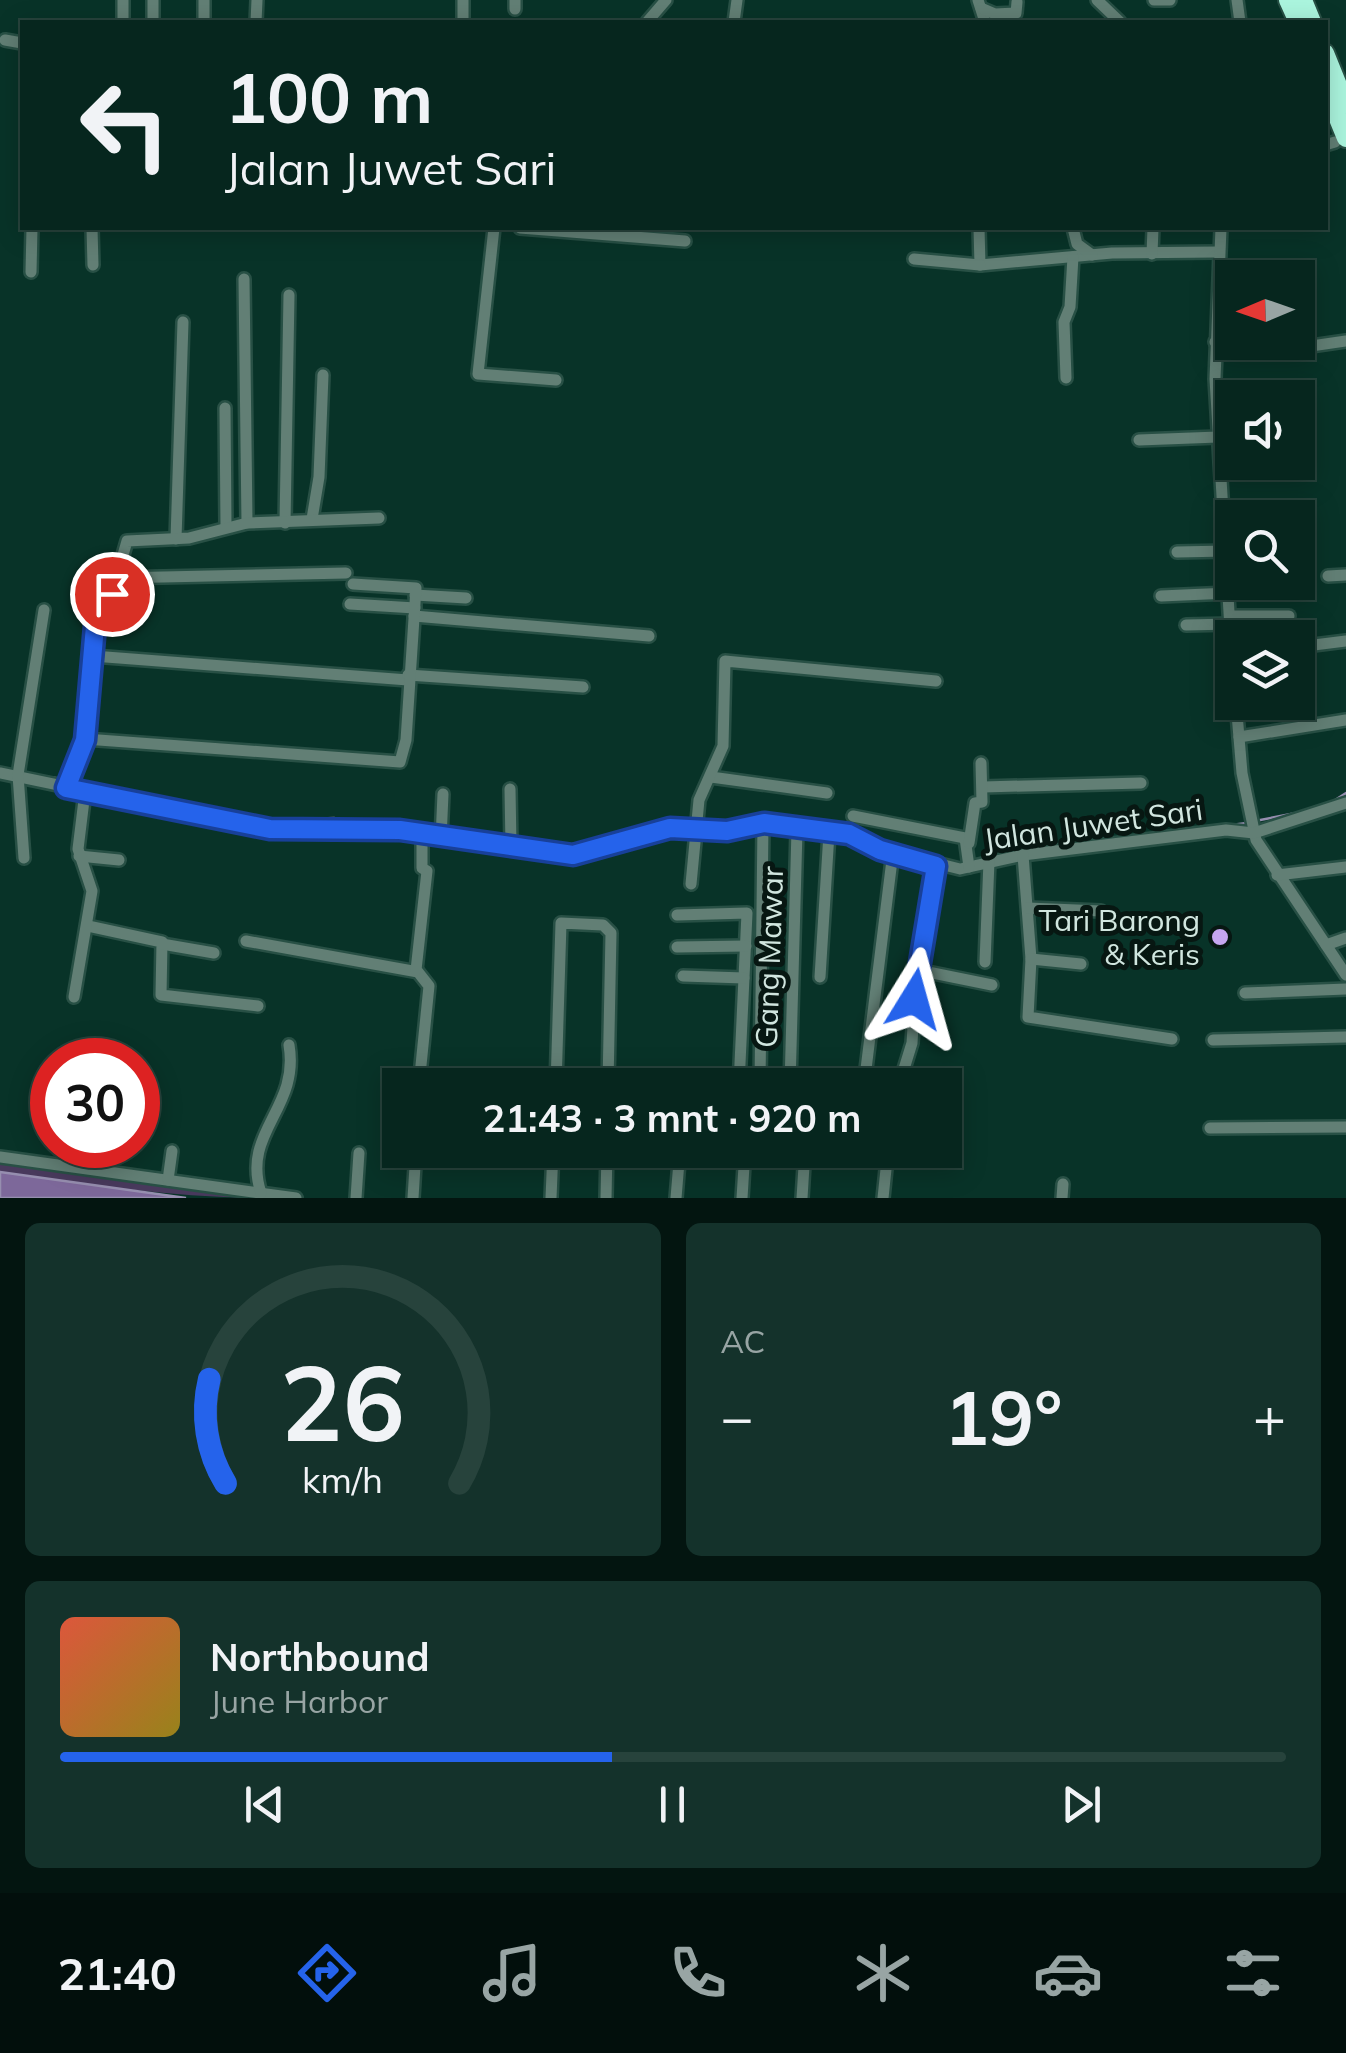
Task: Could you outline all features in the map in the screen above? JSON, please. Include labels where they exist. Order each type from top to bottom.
[{"type":"highway","points":[[1328,61],[1346,104]]},
{"type":"highway","points":[[1328,104],[1335,142]]},
{"type":"street","points":[[649,20],[666,0]]},
{"type":"street","points":[[1097,0],[1118,20]]},
{"type":"street","points":[[1154,0],[1170,0]]},
{"type":"street","points":[[980,4],[995,14],[1016,13],[1017,2]]},
{"type":"street","points":[[5,40],[20,43]]},
{"type":"street","points":[[31,272],[32,230]]},
{"type":"street","points":[[92,230],[93,265]]},
{"type":"street","points":[[494,230],[478,374],[556,380]]},
{"type":"street","points":[[545,230],[685,241]]},
{"type":"street","points":[[979,230],[979,260]]},
{"type":"street","points":[[1066,378],[1064,316],[1070,307],[1082,251],[1074,230]]},
{"type":"street","points":[[1152,230],[1152,254]]},
{"type":"street","points":[[1218,260],[1222,230]]},
{"type":"street","points":[[914,259],[979,260],[1082,251],[1218,252]]},
{"type":"street","points":[[244,280],[247,523]]},
{"type":"street","points":[[284,522],[288,295]]},
{"type":"street","points":[[176,539],[183,322]]},
{"type":"street","points":[[1315,345],[1346,341]]},
{"type":"street","points":[[312,519],[319,477],[323,375]]},
{"type":"street","points":[[225,408],[226,527]]},
{"type":"street","points":[[1139,440],[1215,437]]},
{"type":"street","points":[[69,782],[85,740],[95,626],[127,541],[176,539],[247,523],[378,518]]},
{"type":"street","points":[[1177,552],[1215,551]]},
{"type":"street","points":[[1328,576],[1346,575]]},
{"type":"street","points":[[85,740],[400,762],[406,740],[416,588],[350,578],[116,578]]},
{"type":"street","points":[[1161,596],[1215,594]]},
{"type":"street","points":[[415,606],[466,598]]},
{"type":"street","points":[[1230,600],[1231,620],[1289,616]]},
{"type":"street","points":[[350,604],[415,606],[649,636]]},
{"type":"street","points":[[24,858],[19,773],[44,610]]},
{"type":"street","points":[[1186,625],[1215,622]]},
{"type":"street","points":[[1315,645],[1346,641]]},
{"type":"street","points":[[94,656],[583,687]]},
{"type":"street","points":[[691,884],[694,824],[723,746],[725,661],[936,681]]},
{"type":"street","points":[[1238,720],[1253,827],[1277,875],[1346,975]]},
{"type":"street","points":[[1239,737],[1346,720]]},
{"type":"street","points":[[969,867],[969,842],[983,786],[981,763]]},
{"type":"street","name":"Jalan Juwet Sari","points":[[0,773],[69,782],[85,792],[270,829],[327,826],[510,843],[582,855],[670,828],[694,824],[727,831],[764,823],[849,834],[936,866],[969,867],[1023,855],[1253,827],[1346,803]]},
{"type":"street","points":[[711,777],[827,793]]},
{"type":"street","points":[[983,786],[1141,782]]},
{"type":"street","points":[[510,789],[510,843]]},
{"type":"street","points":[[74,998],[92,887],[80,856],[85,792]]},
{"type":"street","points":[[441,837],[442,794]]},
{"type":"street","points":[[853,816],[969,842]]},
{"type":"street","points":[[760,1068],[764,823]]},
{"type":"street","name":"Gang Mawar","points":[[790,1068],[797,830]]},
{"type":"street","points":[[820,977],[829,833]]},
{"type":"street","points":[[416,970],[427,871],[422,868],[422,834]]},
{"type":"street","points":[[866,1068],[893,852]]},
{"type":"street","points":[[1023,855],[1031,959],[1028,1018],[1172,1039]]},
{"type":"street","points":[[80,856],[119,860]]},
{"type":"street","points":[[985,962],[989,861]]},
{"type":"street","points":[[904,1068],[912,1044],[918,970],[936,866]]},
{"type":"street","points":[[1277,875],[1346,867]]},
{"type":"street","points":[[1028,908],[1101,911]]},
{"type":"street","points":[[677,915],[747,913],[740,1068]]},
{"type":"street","points":[[557,1068],[561,923],[597,924],[612,934],[608,1068]]},
{"type":"street","points":[[88,926],[214,953]]},
{"type":"street","points":[[1326,945],[1346,938]]},
{"type":"street","points":[[246,941],[416,970],[429,986],[421,1068]]},
{"type":"street","points":[[162,944],[161,995],[258,1006]]},
{"type":"street","points":[[677,947],[746,946]]},
{"type":"street","points":[[1031,959],[1081,964]]},
{"type":"street","points":[[918,970],[992,985]]},
{"type":"street","points":[[683,976],[744,978]]},
{"type":"street","points":[[1245,993],[1346,988]]},
{"type":"street","points":[[1213,1040],[1346,1038]]},
{"type":"street","points":[[261,1193],[255,1151],[286,1097],[292,1062],[289,1045]]},
{"type":"street","points":[[1210,1128],[1346,1126]]},
{"type":"street","points":[[168,1180],[172,1151]]},
{"type":"street","points":[[356,1198],[360,1153]]},
{"type":"street","points":[[0,1157],[296,1198]]},
{"type":"street","points":[[413,1198],[415,1168]]},
{"type":"street","points":[[550,1198],[552,1168]]},
{"type":"street","points":[[606,1198],[607,1168]]},
{"type":"street","points":[[676,1198],[678,1168]]},
{"type":"street","points":[[742,1198],[743,1168]]},
{"type":"street","points":[[802,1198],[803,1168]]},
{"type":"street","points":[[882,1198],[886,1168]]},
{"type":"shaded area","points":[[0,1162],[267,1198],[166,1193],[0,1172]]},
{"type":"shaded area","points":[[0,1172],[186,1198],[0,1198]]},
{"type":"waterway","points":[[41,776],[63,779]]},
{"type":"waterway","points":[[1332,802],[1346,793]]},
{"type":"waterway","points":[[1255,821],[1301,812]]},
{"type":"waterway","points":[[260,821],[334,818],[366,825]]},
{"type":"waterway","points":[[624,835],[669,820],[693,823]]},
{"type":"waterway","points":[[701,823],[738,822]]},
{"type":"waterway","points":[[1231,825],[1247,823]]},
{"type":"waterway","points":[[993,856],[1009,852]]},
{"type":"place","name":"Tari Barong & Keris","points":[[1220,937]]},
{"type":"route","points":[[112,594],[95,626],[85,740],[66,788],[270,829],[327,826],[400,830],[441,839],[573,855],[670,828],[727,831],[757,822],[849,834],[880,850],[922,858],[936,866],[914,999]]}]
